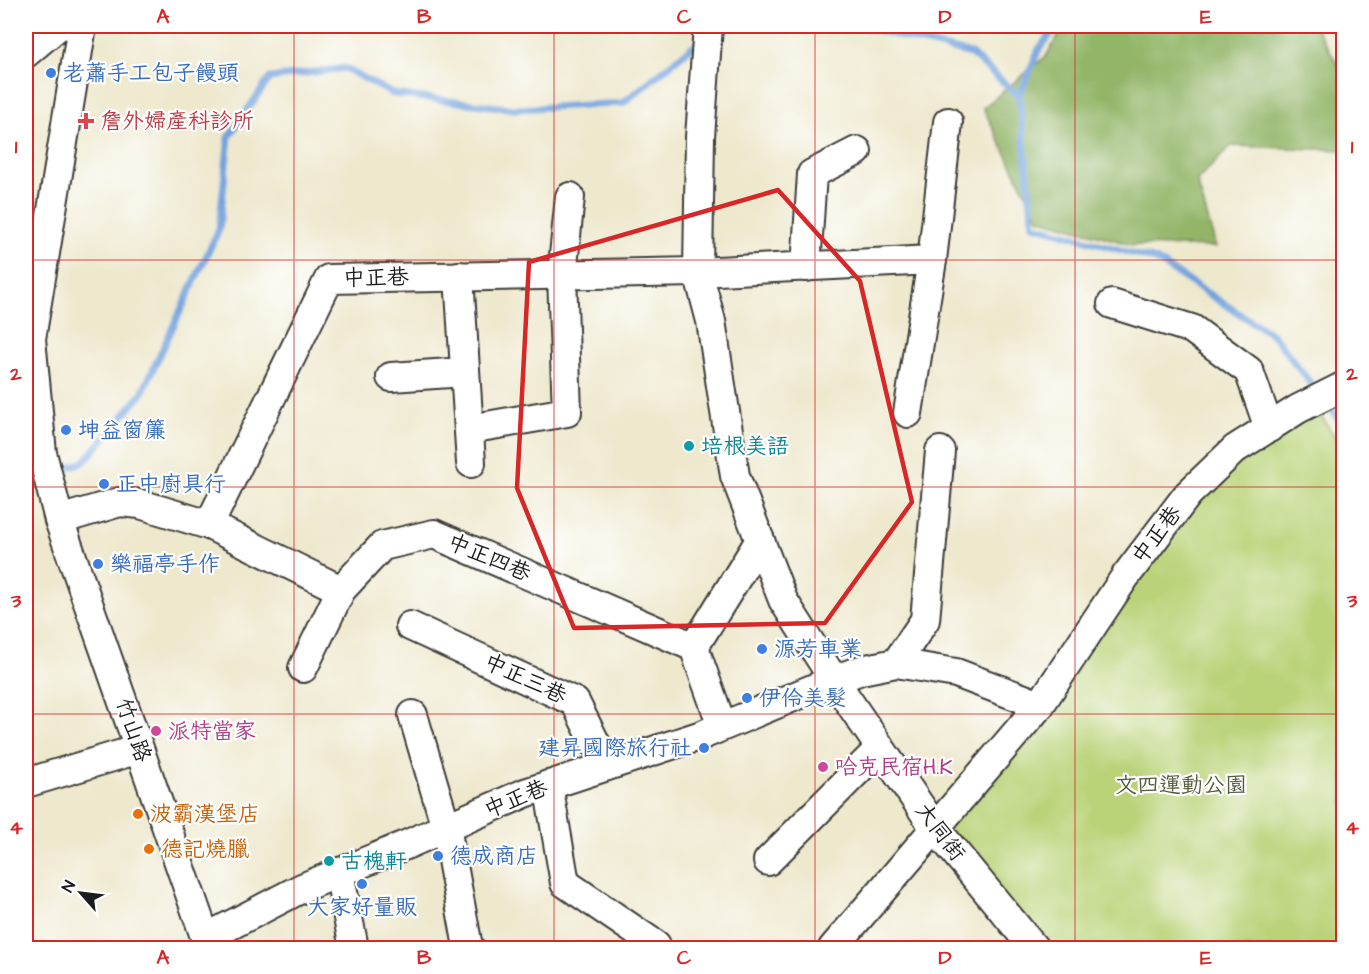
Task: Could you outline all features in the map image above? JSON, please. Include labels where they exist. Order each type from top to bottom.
[{"type":"street","points":[[26,53],[58,26]]},
{"type":"street","name":"竹山路","points":[[82,26],[31,339],[42,453],[58,516],[207,943]]},
{"type":"street","points":[[708,26],[700,137],[698,272],[711,321],[735,476],[783,600],[834,680]]},
{"type":"street","points":[[908,413],[932,260],[948,122]]},
{"type":"street","points":[[806,267],[812,174],[857,151]]},
{"type":"street","points":[[469,429],[567,412],[562,275],[570,197]]},
{"type":"street","name":"中正巷","points":[[209,525],[329,279],[698,272],[932,260]]},
{"type":"street","points":[[459,276],[471,463]]},
{"type":"street","points":[[1112,304],[1192,329],[1249,371],[1269,428]]},
{"type":"street","points":[[391,377],[465,372]]},
{"type":"street","name":"中正巷","points":[[833,948],[1040,705],[1125,577],[1188,494],[1235,449],[1298,409],[1330,393]]},
{"type":"street","points":[[896,663],[925,620],[940,451]]},
{"type":"street","points":[[58,516],[120,502],[140,504],[209,525],[341,590]]},
{"type":"street","name":"中正四巷","points":[[303,668],[341,590],[382,546],[434,534],[694,647]]},
{"type":"street","points":[[722,726],[694,647],[760,540]]},
{"type":"street","name":"中正三巷","points":[[410,626],[575,702],[607,766]]},
{"type":"street","name":"中正巷","points":[[207,943],[302,888],[525,793],[702,735],[861,670],[896,663],[956,674],[1040,705]]},
{"type":"street","name":"大同街","points":[[834,680],[935,828],[1034,948]]},
{"type":"street","points":[[413,715],[446,827],[470,948]]},
{"type":"street","points":[[768,861],[880,748]]},
{"type":"street","points":[[26,783],[140,749]]},
{"type":"street","points":[[548,785],[565,883],[656,945]]},
{"type":"street","points":[[339,872],[354,948]]},
{"type":"highlighted area","points":[[778,190],[860,281],[912,502],[825,623],[574,628],[517,488],[529,262]]},
{"type":"green space","points":[[1064,26],[1315,26],[1343,73],[1343,150],[1231,146],[1197,181],[1216,247],[1132,245],[1038,218],[983,108],[1046,56]]},
{"type":"green space","name":"文四運動公園","points":[[1312,402],[1343,449],[1343,948],[1040,948],[944,829],[1188,494]]},
{"type":"waterway","points":[[714,35],[733,26]]},
{"type":"waterway","points":[[860,26],[971,54],[1019,96],[1033,225],[1156,260],[1274,336],[1318,393]]},
{"type":"waterway","points":[[1019,96],[1039,49],[1057,26]]},
{"type":"waterway","points":[[52,473],[84,462],[141,395],[219,229],[229,136],[270,78],[345,68],[393,94],[515,109],[623,103],[699,43]]},
{"type":"waterway","points":[[1325,402],[1344,426]]},
{"type":"waterway","points":[[26,483],[42,477]]},
{"type":"place","name":"老蕭手工包子饅頭","points":[[51,73]]},
{"type":"place","name":"詹外婦產科診所","points":[[86,121]]},
{"type":"place","name":"坤益窗簾","points":[[66,430]]},
{"type":"place","name":"培根美語","points":[[689,446]]},
{"type":"place","name":"正中廚具行","points":[[104,484]]},
{"type":"place","name":"樂福亭手作","points":[[98,564]]},
{"type":"place","name":"源芳車業","points":[[762,649]]},
{"type":"place","name":"伊伶美髮","points":[[747,698]]},
{"type":"place","name":"派特當家","points":[[156,731]]},
{"type":"place","name":"建昇國際旅行社","points":[[704,748]]},
{"type":"place","name":"哈克民宿H.K","points":[[823,767]]},
{"type":"place","name":"波霸漢堡店","points":[[138,814]]},
{"type":"place","name":"德記燒臘","points":[[149,849]]},
{"type":"place","name":"德成商店","points":[[438,856]]},
{"type":"place","name":"古槐軒","points":[[329,861]]},
{"type":"place","name":"大家好量販","points":[[362,884]]}]
